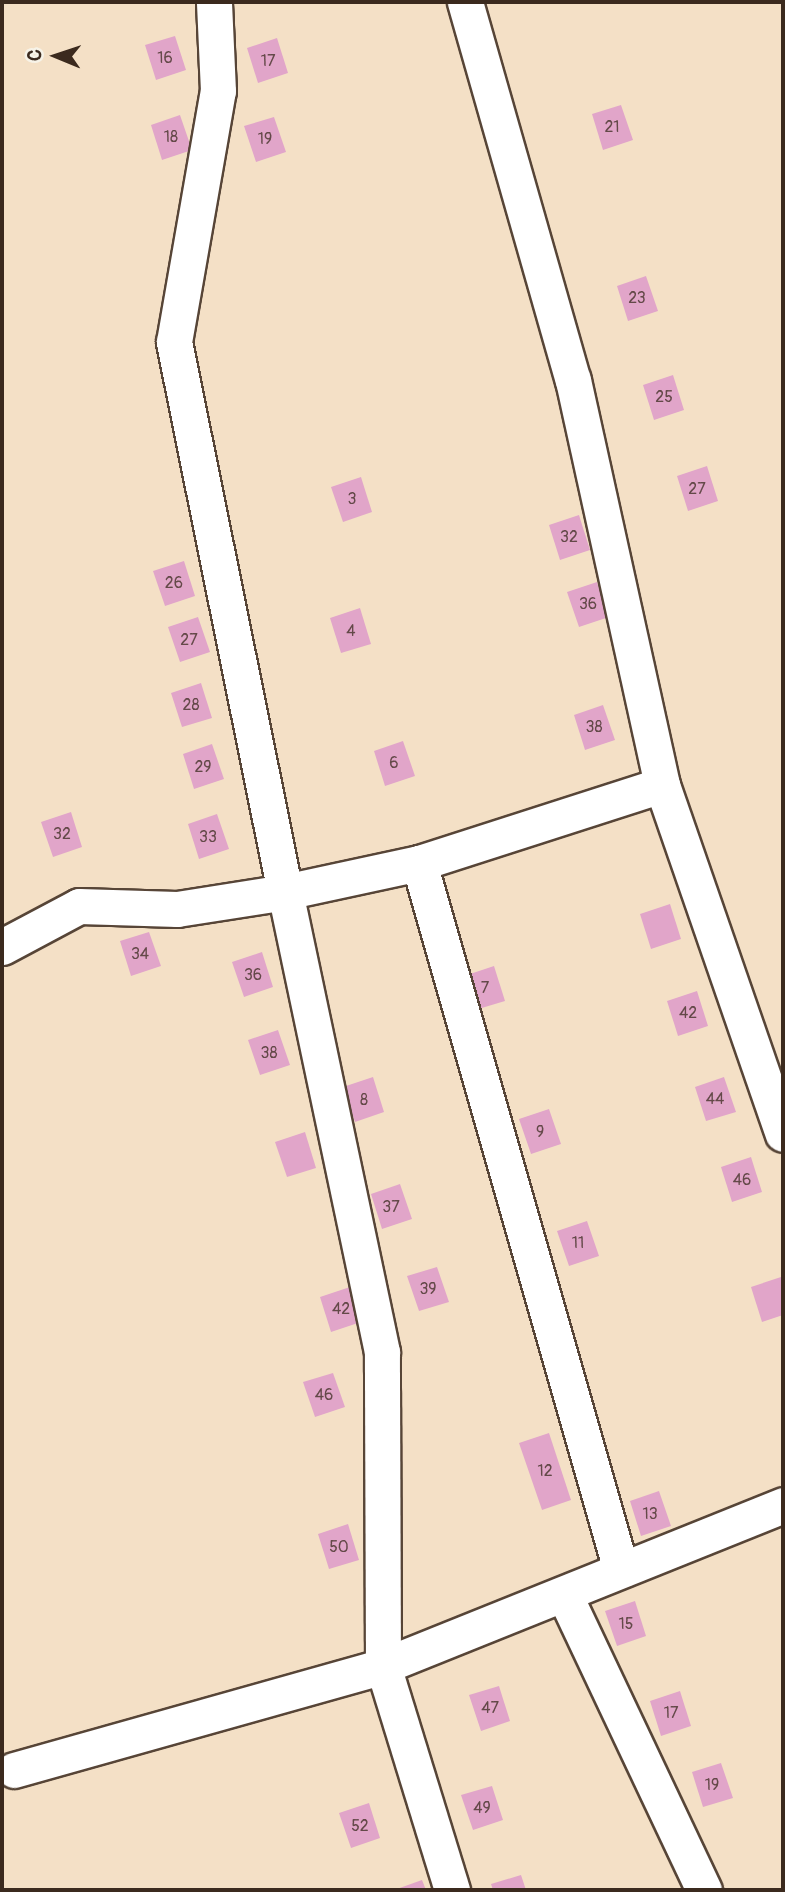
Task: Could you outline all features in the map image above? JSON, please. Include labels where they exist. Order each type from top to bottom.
[{"type":"street","points":[[214,2],[218,91],[174,342],[285,892],[383,1352],[383,1666],[452,1890]]},
{"type":"street","points":[[465,2],[573,380],[662,785],[783,1134]]},
{"type":"street","points":[[2,947],[79,906],[177,909],[285,892],[419,863],[662,785]]},
{"type":"street","points":[[419,863],[621,1570]]},
{"type":"street","points":[[14,1770],[383,1666],[565,1596],[621,1570],[783,1505]]},
{"type":"street","points":[[565,1596],[704,1890]]},
{"type":"building","points":[[175,36],[186,70],[156,80],[145,45]]},
{"type":"building","points":[[277,38],[288,73],[258,83],[247,48]]},
{"type":"building","points":[[621,105],[633,140],[603,150],[592,114]]},
{"type":"building","points":[[180,115],[192,150],[162,160],[151,125]]},
{"type":"building","points":[[274,117],[286,152],[256,162],[244,126]]},
{"type":"building","points":[[646,276],[658,311],[628,321],[617,286]]},
{"type":"building","points":[[673,375],[684,410],[654,420],[643,385]]},
{"type":"building","points":[[707,466],[718,501],[688,511],[677,476]]},
{"type":"building","points":[[361,477],[372,512],[343,522],[331,487]]},
{"type":"building","points":[[579,515],[590,550],[560,560],[549,525]]},
{"type":"building","points":[[184,561],[195,596],[165,606],[153,571]]},
{"type":"building","points":[[597,582],[609,617],[579,627],[567,592]]},
{"type":"building","points":[[360,608],[371,644],[341,653],[330,618]]},
{"type":"building","points":[[198,617],[210,652],[180,662],[168,627]]},
{"type":"building","points":[[201,683],[212,718],[182,727],[171,693]]},
{"type":"building","points":[[603,705],[615,740],[585,750],[574,715]]},
{"type":"building","points":[[403,741],[415,776],[385,786],[374,751]]},
{"type":"building","points":[[212,744],[224,779],[194,789],[183,754]]},
{"type":"building","points":[[71,812],[82,847],[53,857],[41,822]]},
{"type":"building","points":[[217,814],[229,849],[199,859],[188,824]]},
{"type":"building","points":[[670,904],[681,939],[651,949],[640,914]]},
{"type":"building","points":[[149,932],[161,966],[131,976],[120,941]]},
{"type":"building","points":[[262,952],[273,987],[244,997],[232,962]]},
{"type":"building","points":[[494,966],[505,1001],[475,1010],[464,976]]},
{"type":"building","points":[[697,991],[708,1026],[678,1036],[667,1001]]},
{"type":"building","points":[[278,1030],[290,1065],[260,1075],[248,1040]]},
{"type":"building","points":[[373,1077],[384,1112],[355,1122],[343,1087]]},
{"type":"building","points":[[724,1077],[736,1112],[706,1121],[695,1087]]},
{"type":"building","points":[[549,1109],[561,1144],[531,1154],[519,1119]]},
{"type":"building","points":[[305,1132],[316,1168],[287,1177],[275,1142]]},
{"type":"building","points":[[751,1157],[762,1192],[732,1202],[721,1167]]},
{"type":"building","points":[[400,1184],[412,1219],[382,1229],[371,1194]]},
{"type":"building","points":[[587,1221],[599,1256],[569,1266],[557,1231]]},
{"type":"building","points":[[437,1267],[449,1302],[419,1311],[407,1276]]},
{"type":"building","points":[[781,1277],[783,1315],[762,1322],[751,1287]]},
{"type":"building","points":[[350,1287],[361,1322],[331,1332],[320,1297]]},
{"type":"building","points":[[333,1373],[345,1407],[315,1417],[303,1382]]},
{"type":"building","points":[[549,1433],[571,1500],[542,1510],[519,1443]]},
{"type":"building","points":[[659,1491],[671,1526],[641,1536],[630,1501]]},
{"type":"building","points":[[348,1524],[359,1560],[329,1569],[318,1534]]},
{"type":"building","points":[[635,1601],[646,1636],[617,1646],[605,1611]]},
{"type":"building","points":[[499,1686],[510,1721],[481,1731],[469,1695]]},
{"type":"building","points":[[680,1691],[691,1726],[661,1736],[650,1701]]},
{"type":"building","points":[[721,1763],[733,1798],[703,1807],[692,1772]]},
{"type":"building","points":[[492,1786],[503,1820],[473,1830],[461,1795]]},
{"type":"building","points":[[369,1803],[380,1838],[351,1848],[339,1813]]},
{"type":"building","points":[[521,1875],[526,1890],[493,1890],[491,1884]]},
{"type":"building","points":[[422,1880],[426,1890],[394,1890]]}]
